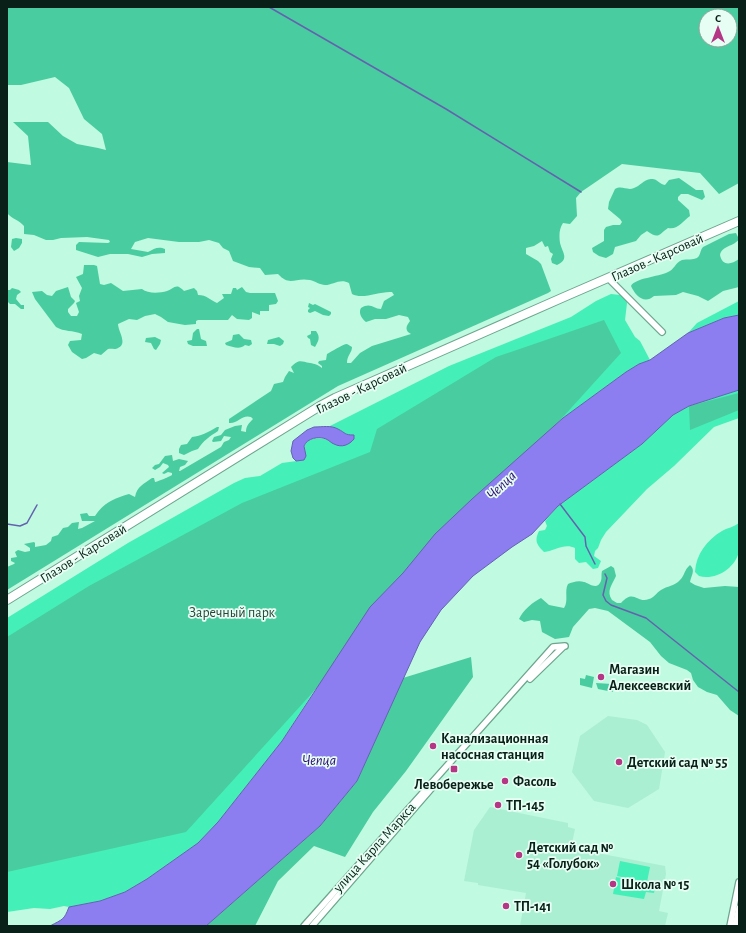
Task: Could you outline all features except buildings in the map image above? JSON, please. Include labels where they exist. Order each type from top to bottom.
[{"type":"main road","name":"Глазов - Карсовай","points":[[7,600],[325,404],[376,379],[739,221]]},
{"type":"street","points":[[608,278],[662,332]]},
{"type":"street","name":"улица Карла Маркса","points":[[304,926],[553,647],[564,646],[558,650],[525,684],[312,926]]},
{"type":"street","points":[[730,926],[739,882]]},
{"type":"street","points":[[735,926],[739,908]]},
{"type":"shaded area","name":"Детский сад № 55","points":[[608,716],[637,720],[647,725],[665,752],[659,789],[628,808],[594,801],[572,772],[580,736]]},
{"type":"shaded area","points":[[490,807],[568,823],[568,827],[575,829],[571,848],[665,866],[666,874],[659,911],[668,913],[665,926],[520,926],[526,893],[478,885],[478,883],[464,881],[474,830]]},
{"type":"green space","points":[[7,7],[739,7],[739,183],[719,194],[700,173],[622,164],[581,192],[576,198],[577,216],[570,224],[563,223],[560,230],[560,243],[564,255],[561,263],[557,265],[552,263],[551,259],[553,254],[550,252],[548,246],[545,247],[542,241],[534,246],[526,248],[526,254],[541,264],[551,291],[338,386],[7,590],[7,567],[15,563],[11,561],[11,558],[17,557],[15,552],[18,550],[25,552],[30,551],[30,548],[24,544],[34,542],[35,547],[46,545],[51,541],[52,537],[58,535],[63,528],[68,527],[72,523],[79,522],[78,529],[95,521],[82,521],[80,514],[87,513],[89,516],[95,516],[98,511],[114,499],[129,494],[135,497],[139,488],[152,478],[154,478],[155,482],[171,476],[172,473],[162,473],[169,467],[168,465],[163,463],[155,470],[152,468],[159,464],[165,456],[172,455],[173,461],[179,459],[188,461],[185,465],[180,467],[180,471],[221,447],[224,442],[229,440],[231,437],[224,436],[221,441],[212,441],[214,437],[221,435],[225,430],[242,425],[241,431],[246,432],[247,426],[253,419],[251,417],[248,416],[232,423],[229,423],[229,419],[271,391],[274,384],[283,382],[289,371],[294,373],[291,367],[296,363],[300,361],[316,364],[322,368],[322,366],[318,363],[319,361],[326,360],[327,354],[347,344],[352,347],[347,363],[351,363],[360,353],[372,346],[411,334],[407,329],[407,325],[410,321],[408,317],[399,315],[386,319],[375,319],[366,322],[361,316],[360,310],[364,306],[381,309],[384,301],[394,295],[392,292],[356,296],[352,294],[349,283],[343,281],[325,285],[305,279],[289,281],[282,278],[278,274],[265,275],[260,268],[249,267],[233,261],[229,251],[223,248],[219,243],[209,240],[199,242],[179,242],[148,238],[135,242],[131,249],[148,252],[156,248],[160,248],[165,249],[165,253],[152,254],[142,257],[128,254],[110,254],[98,257],[76,250],[76,245],[79,242],[108,243],[110,242],[109,240],[87,237],[46,240],[34,235],[24,234],[24,226],[7,213],[7,162],[31,165],[28,136],[13,122],[48,122],[63,136],[77,144],[106,150],[102,134],[84,119],[69,88],[55,77],[21,85],[7,85]]},
{"type":"green space","points":[[679,178],[696,190],[703,190],[705,197],[702,200],[688,194],[681,194],[678,197],[678,200],[689,210],[690,216],[683,223],[675,228],[668,228],[657,236],[647,231],[636,241],[615,247],[613,254],[606,258],[593,252],[592,248],[604,241],[604,230],[606,227],[620,225],[622,222],[608,209],[609,202],[615,189],[631,189],[651,179],[655,179],[661,184],[665,185],[669,180]]},
{"type":"green space","points":[[736,233],[739,239],[737,242],[723,249],[720,255],[721,259],[725,263],[730,263],[739,259],[739,287],[723,291],[708,301],[698,296],[683,292],[676,295],[654,296],[647,300],[640,298],[631,286],[633,283],[642,279],[664,274],[672,270],[682,260],[697,258],[703,247],[729,234]]},
{"type":"green space","points":[[12,239],[22,239],[22,243],[19,248],[14,251],[11,247]]},
{"type":"green space","points":[[84,265],[97,266],[100,284],[104,285],[111,283],[123,291],[142,289],[147,292],[158,293],[176,287],[179,287],[184,291],[194,288],[198,295],[206,297],[217,303],[224,298],[222,294],[231,294],[233,288],[236,288],[237,290],[242,287],[246,292],[250,293],[275,293],[278,301],[276,304],[269,305],[269,311],[260,311],[260,315],[252,312],[252,318],[249,320],[237,319],[232,315],[228,320],[198,320],[196,321],[196,324],[185,325],[168,322],[155,314],[145,316],[137,320],[129,319],[118,324],[122,337],[121,346],[116,349],[108,349],[101,355],[94,353],[82,359],[72,352],[68,345],[70,341],[81,340],[82,334],[62,330],[56,327],[35,299],[32,292],[42,291],[47,295],[52,296],[56,291],[68,287],[71,297],[75,301],[68,309],[68,312],[71,316],[77,316],[79,312],[76,303],[80,301],[79,296],[82,288],[76,277],[83,274]]},
{"type":"green space","points":[[12,288],[21,292],[17,295],[16,299],[21,305],[24,305],[24,309],[21,309],[15,304],[10,304],[7,301],[7,290]]},
{"type":"green space","name":"Заречный парк","points":[[611,294],[620,295],[626,298],[627,303],[625,320],[635,337],[640,341],[650,360],[639,364],[626,372],[563,418],[472,499],[323,677],[282,741],[218,822],[198,843],[147,879],[125,892],[100,901],[69,907],[64,906],[50,909],[34,908],[7,912],[7,618],[128,543],[234,483],[245,478],[260,476],[282,463],[304,460],[305,447],[308,441],[326,439],[336,445],[354,435],[347,435],[338,429],[328,427],[449,366],[571,317],[596,301]]},
{"type":"green space","points":[[739,301],[739,315],[724,318],[688,333],[697,323]]},
{"type":"green space","points":[[309,303],[313,305],[315,304],[331,312],[331,314],[329,316],[315,311],[310,313],[308,312],[310,308],[308,307]]},
{"type":"green space","name":"Заречный парк","points":[[604,320],[621,353],[186,832],[7,872],[7,637],[89,586],[242,503],[370,452],[377,429],[496,357]]},
{"type":"green space","points":[[199,329],[201,339],[206,341],[207,346],[193,346],[188,344],[187,341],[192,340],[193,333]]},
{"type":"green space","points":[[311,331],[316,331],[318,336],[315,347],[311,345],[310,339],[307,336],[311,334]]},
{"type":"green space","points":[[239,334],[244,339],[251,340],[252,344],[239,348],[226,345],[225,343],[232,340],[233,335]]},
{"type":"green space","points":[[155,337],[161,340],[156,350],[151,343],[145,342],[146,338]]},
{"type":"green space","points":[[279,337],[284,341],[280,346],[267,344],[268,340]]},
{"type":"green space","points":[[739,390],[739,418],[714,427],[674,466],[647,489],[606,532],[595,551],[594,556],[601,561],[598,568],[593,569],[586,562],[579,563],[575,559],[575,548],[567,546],[544,552],[537,543],[537,534],[539,531],[545,530],[547,526],[545,521],[558,506],[642,444],[673,415],[689,406]]},
{"type":"green space","points":[[739,393],[739,410],[690,430],[689,406]]},
{"type":"green space","points":[[219,427],[218,431],[207,439],[198,449],[184,455],[179,453],[181,445],[187,444],[192,437],[205,434]]},
{"type":"green space","points":[[739,523],[739,551],[734,563],[718,575],[712,577],[699,576],[695,572],[696,565],[703,548],[724,530]]},
{"type":"green space","points":[[690,565],[693,571],[690,582],[695,585],[704,588],[725,586],[739,587],[739,716],[730,710],[717,695],[698,687],[693,680],[691,673],[669,663],[661,656],[650,642],[608,611],[595,608],[589,609],[573,627],[569,637],[555,639],[542,632],[540,621],[532,620],[524,622],[519,619],[528,607],[541,598],[549,605],[564,608],[568,584],[580,581],[597,586],[601,581],[602,571],[611,566],[614,568],[616,576],[610,588],[610,597],[617,603],[621,603],[625,599],[632,596],[641,600],[654,597],[661,590],[678,582]]},
{"type":"green space","points":[[471,657],[473,677],[406,771],[373,812],[345,857],[314,846],[278,881],[255,926],[206,926],[320,826],[357,781],[403,678]]},
{"type":"green space","points":[[586,675],[594,677],[592,688],[580,685],[580,678],[585,679]]},
{"type":"green space","points":[[596,683],[612,684],[613,692],[598,689]]},
{"type":"green space","points":[[620,861],[650,867],[647,882],[617,876]]},
{"type":"green space","points":[[616,877],[648,883],[648,880],[656,882],[654,893],[646,892],[644,899],[613,894]]},
{"type":"water","name":"Чепца","points":[[739,315],[739,390],[689,406],[673,415],[642,444],[558,506],[532,534],[473,576],[441,610],[420,642],[357,781],[320,826],[206,926],[50,926],[62,919],[69,907],[100,901],[125,892],[147,879],[198,843],[218,822],[282,741],[370,607],[403,573],[435,534],[563,418],[626,372],[639,364],[650,360],[688,333],[724,318]]},
{"type":"water","points":[[314,427],[335,428],[347,434],[354,435],[354,439],[350,443],[343,446],[333,444],[327,439],[323,438],[310,439],[304,446],[306,456],[304,460],[296,461],[293,458],[291,451],[293,441],[307,430]]},
{"type":"waterway","points":[[269,7],[446,109],[581,192]]},
{"type":"waterway","points":[[560,504],[585,537],[586,546],[595,564]]},
{"type":"waterway","points":[[7,524],[20,526],[27,523],[37,505]]},
{"type":"waterway","points":[[605,574],[607,578],[603,595],[606,601],[611,605],[646,618],[739,692]]},
{"type":"place","name":"Магазин Алексеевский","points":[[601,677]]},
{"type":"place","name":"Канализационная насосная станция","points":[[433,746]]},
{"type":"place","name":"Детский сад № 55","points":[[619,762]]},
{"type":"place","name":"Левобережье","points":[[454,769]]},
{"type":"place","name":"Фасоль","points":[[505,781]]},
{"type":"place","name":"ТП-145","points":[[498,805]]},
{"type":"place","name":"Детский сад № 54 «Голубок»","points":[[519,855]]},
{"type":"place","name":"Школа № 15","points":[[613,884]]},
{"type":"place","name":"ТП-141","points":[[506,906]]}]
